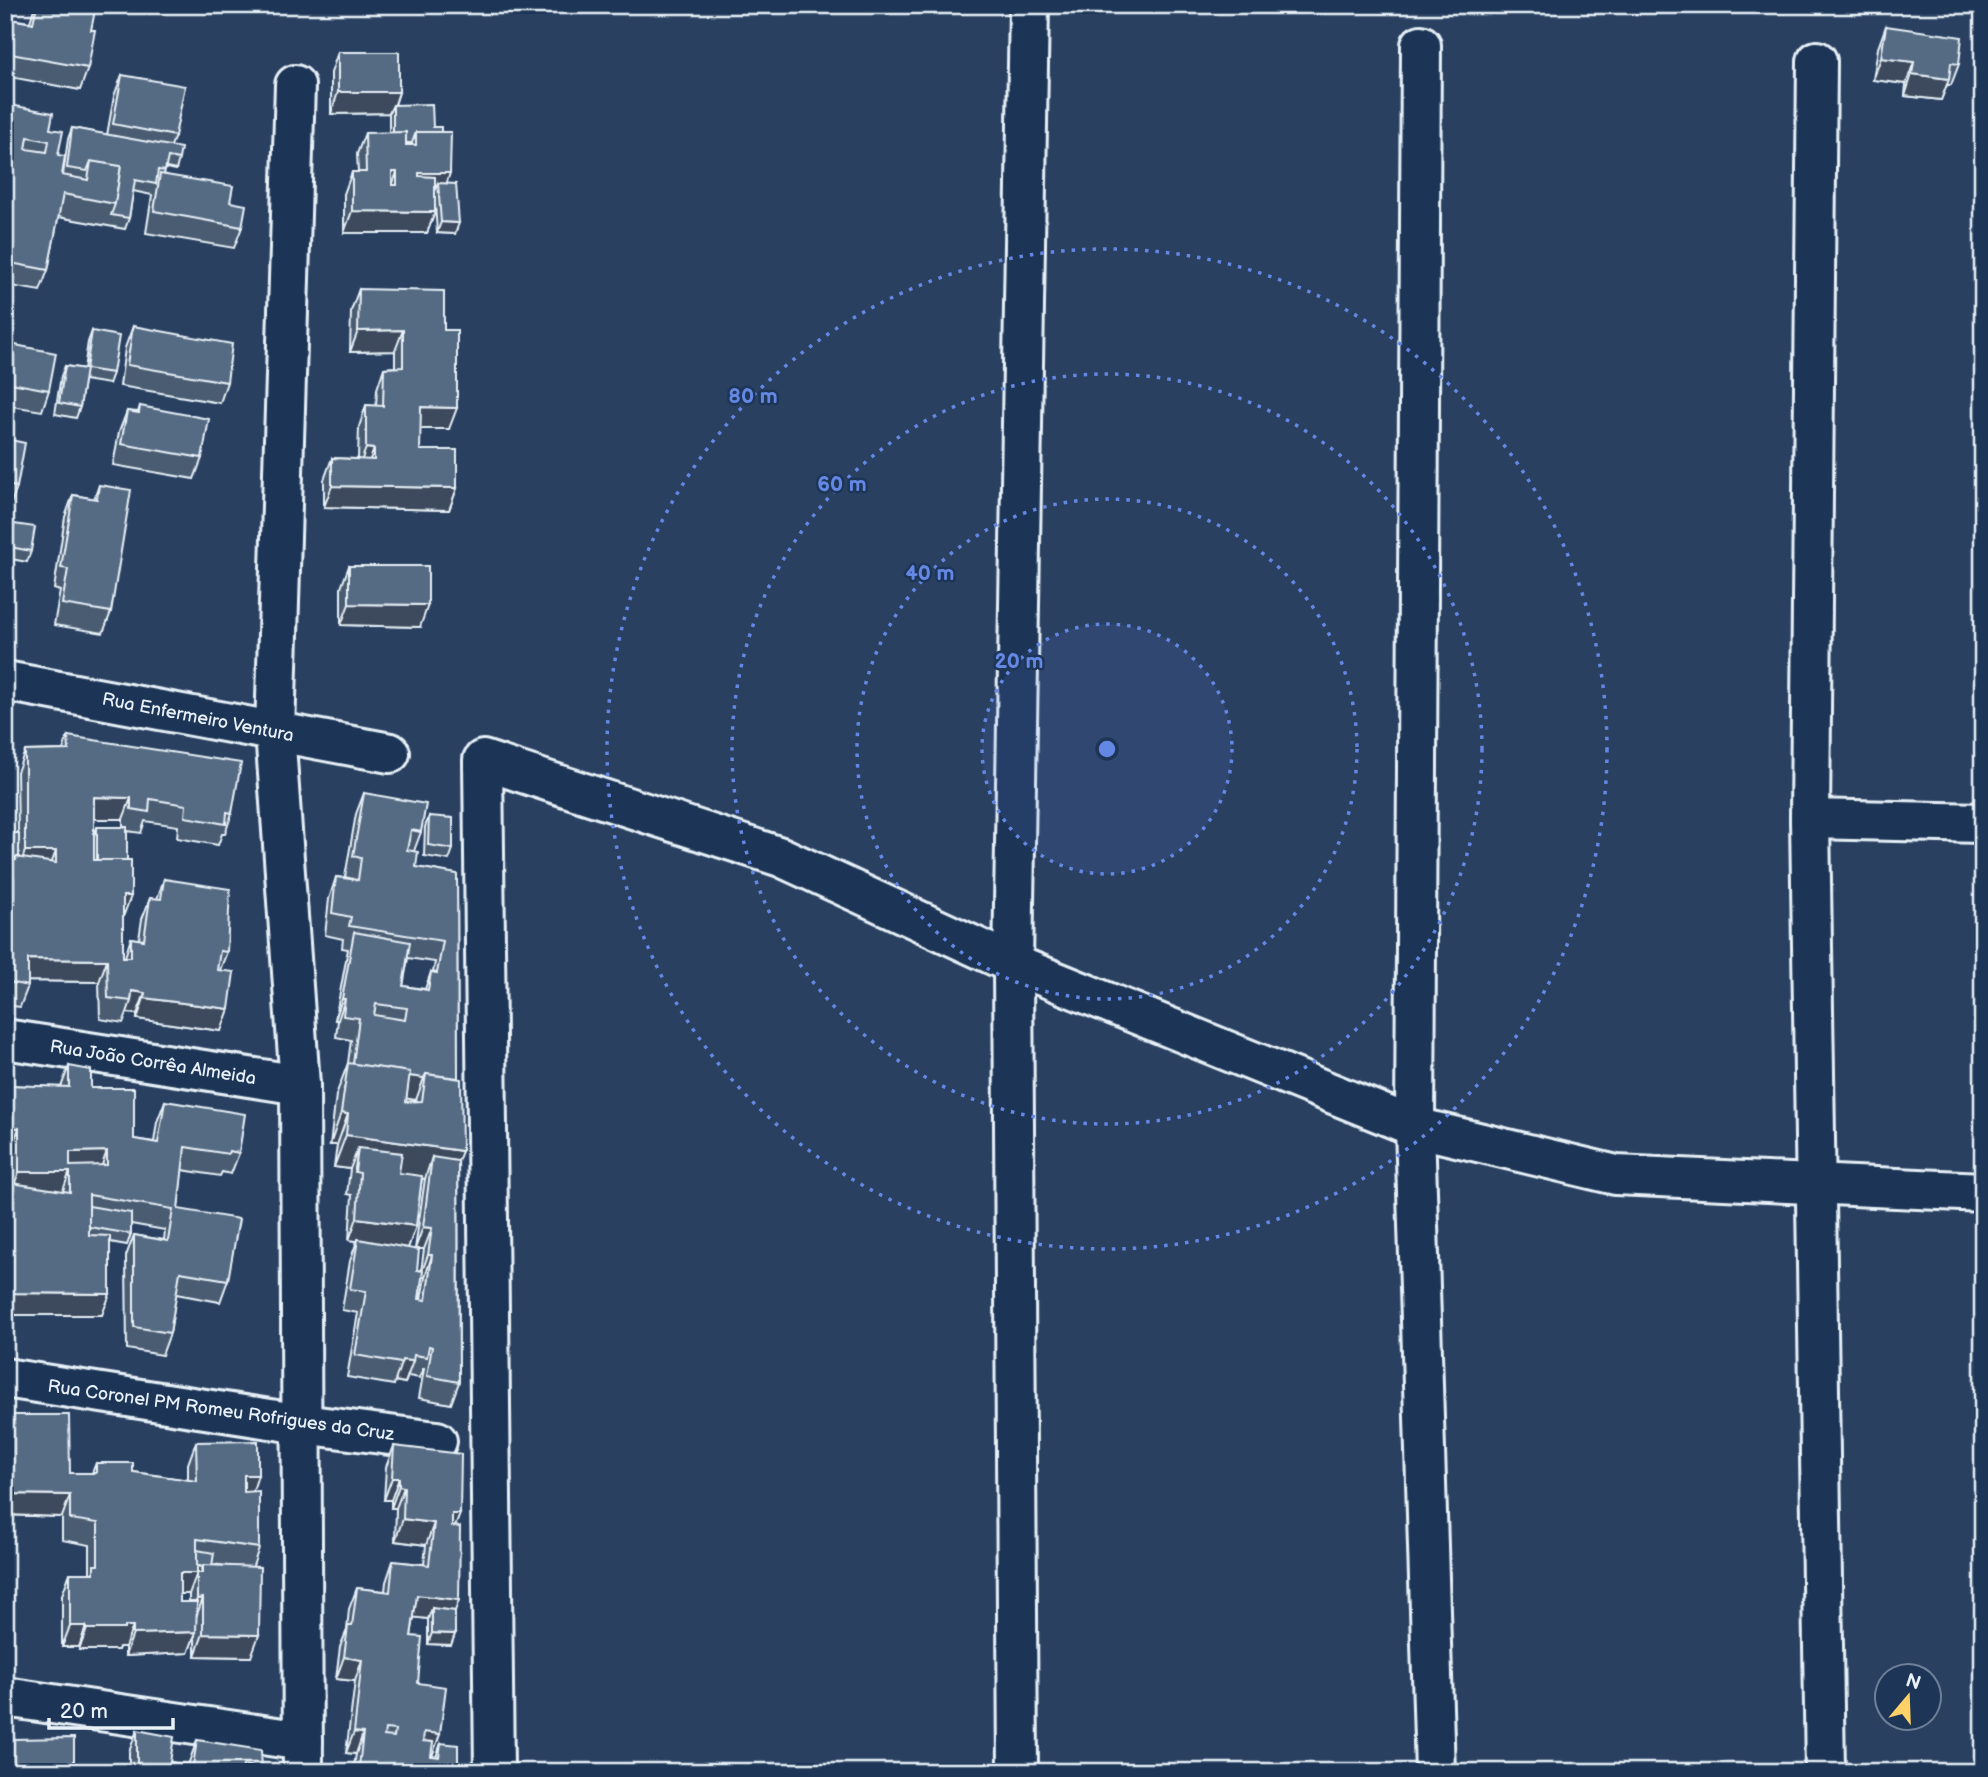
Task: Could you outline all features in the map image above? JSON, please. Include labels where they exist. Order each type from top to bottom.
[{"type":"street","points":[[1018,1772],[1013,964],[1029,5]]},
{"type":"street","points":[[1422,45],[1415,1127],[1435,1772]]},
{"type":"street","points":[[1817,61],[1810,819],[1825,1772]]},
{"type":"street","points":[[5,1697],[303,1756],[300,1085],[275,731],[295,85]]},
{"type":"street","name":"Rua Enfermeiro Ventura","points":[[5,681],[390,753]]},
{"type":"street","points":[[494,1772],[483,760],[781,857],[1013,964],[1415,1127],[1616,1175],[1983,1192]]},
{"type":"street","points":[[1810,819],[1983,823]]},
{"type":"street","name":"Rua João Corrêa Almeida","points":[[5,1039],[300,1085]]},
{"type":"street","name":"Rua Coronel PM Romeu Rofrigues da Cruz","points":[[5,1378],[302,1424],[437,1441]]},
{"type":"building","points":[[37,5],[96,6],[88,68],[5,53],[10,19],[33,23]]},
{"type":"building","points":[[1886,26],[1962,37],[1959,64],[1951,63],[1949,79],[1912,74],[1914,62],[1881,58]]},
{"type":"building","points":[[338,52],[399,52],[399,92],[338,92]]},
{"type":"building","points":[[122,75],[185,86],[175,136],[113,124]]},
{"type":"building","points":[[5,104],[53,113],[50,129],[63,131],[58,155],[65,156],[62,175],[88,180],[91,161],[121,166],[115,204],[63,194],[48,270],[5,262]],"holes":[[[28,137],[49,141],[47,152],[26,149]]]},
{"type":"building","points":[[432,104],[433,127],[441,127],[441,132],[416,132],[412,143],[406,143],[406,132],[393,133],[393,105]]},
{"type":"building","points":[[72,128],[181,148],[179,159],[168,157],[165,171],[158,170],[156,184],[135,180],[129,218],[111,215],[121,166],[91,161],[87,171],[67,168]]},
{"type":"building","points":[[406,132],[406,145],[416,145],[416,132],[451,132],[450,173],[419,173],[419,176],[435,177],[435,212],[352,211],[352,172],[366,172],[365,133]],"holes":[[[392,172],[397,172],[397,185],[392,185]]]},
{"type":"building","points":[[160,174],[233,186],[230,202],[246,205],[242,227],[154,211]]},
{"type":"building","points":[[438,183],[456,184],[459,223],[441,222]]},
{"type":"building","points":[[359,289],[444,291],[444,330],[457,330],[457,408],[421,407],[420,450],[457,450],[457,488],[332,486],[332,458],[374,460],[374,449],[366,448],[366,405],[383,406],[384,368],[403,367],[403,330],[358,331]]},
{"type":"building","points":[[133,326],[232,344],[227,382],[127,365]]},
{"type":"building","points":[[92,331],[119,336],[113,373],[86,369]]},
{"type":"building","points":[[5,343],[56,353],[49,390],[5,382]]},
{"type":"building","points":[[65,366],[86,369],[80,407],[59,403]]},
{"type":"building","points":[[140,406],[209,419],[202,458],[121,444],[127,411],[139,413]]},
{"type":"building","points":[[5,423],[9,424],[6,439],[25,443],[17,487],[5,485]]},
{"type":"building","points":[[99,485],[131,490],[111,612],[62,604],[68,569],[61,568],[73,495],[97,499]]},
{"type":"building","points":[[14,524],[35,527],[31,551],[10,547]]},
{"type":"building","points":[[349,566],[428,566],[428,605],[349,604]]},
{"type":"building","points":[[68,736],[241,763],[232,813],[227,812],[226,824],[185,817],[186,805],[150,799],[149,812],[131,809],[131,798],[94,797],[94,860],[131,860],[131,896],[123,896],[123,957],[131,957],[131,938],[144,940],[150,898],[161,899],[164,879],[230,889],[227,952],[220,951],[217,970],[234,972],[229,1009],[144,998],[145,993],[132,991],[131,1001],[108,998],[107,960],[28,959],[28,986],[8,982],[5,950],[5,819],[7,860],[16,860],[15,857],[56,863],[56,851],[25,851],[25,751],[69,750]],"holes":[[[7,878],[14,878],[14,911],[7,912]]]},
{"type":"building","points":[[364,793],[426,804],[421,832],[411,830],[407,850],[418,852],[416,867],[457,874],[458,1078],[426,1074],[424,1078],[409,1076],[410,1072],[353,1064],[359,1018],[343,1016],[345,999],[342,999],[354,932],[410,942],[403,986],[428,990],[431,972],[437,973],[443,941],[349,926],[351,917],[332,913],[336,877],[358,880],[361,858],[353,856]],"holes":[[[376,1004],[407,1008],[405,1020],[374,1015]]]},
{"type":"building","points":[[429,816],[453,818],[453,849],[428,845]]},
{"type":"building","points":[[97,827],[127,827],[127,860],[97,860]]},
{"type":"building","points":[[7,833],[19,833],[19,857],[14,860],[7,860]]},
{"type":"building","points":[[348,1063],[410,1072],[406,1102],[422,1101],[426,1074],[461,1079],[462,1151],[346,1135],[348,1114],[341,1113]]},
{"type":"building","points":[[69,1066],[91,1070],[91,1088],[134,1088],[134,1139],[158,1143],[165,1101],[245,1114],[239,1153],[229,1151],[228,1154],[185,1147],[178,1209],[239,1219],[228,1280],[180,1272],[170,1333],[134,1327],[134,1235],[168,1241],[173,1209],[89,1195],[89,1235],[110,1236],[110,1294],[8,1293],[5,1182],[70,1192],[70,1172],[19,1172],[19,1128],[5,1127],[5,1085],[69,1087]],"holes":[[[107,1151],[107,1165],[70,1166],[70,1152]]]},
{"type":"building","points":[[358,1148],[402,1153],[399,1173],[422,1176],[416,1226],[357,1218],[360,1173],[355,1172]]},
{"type":"building","points":[[432,1157],[458,1161],[459,1382],[427,1376],[432,1347],[429,1346],[427,1357],[414,1355],[413,1361],[402,1360],[401,1363],[355,1355],[366,1291],[350,1289],[358,1239],[419,1250],[417,1270],[423,1271],[419,1299],[426,1300],[432,1255],[428,1255],[432,1228],[423,1227]]},
{"type":"building","points":[[89,1206],[131,1213],[131,1234],[89,1227]]},
{"type":"building","points":[[9,1415],[69,1415],[70,1473],[96,1473],[96,1463],[133,1463],[133,1472],[197,1481],[196,1442],[258,1441],[258,1475],[244,1475],[244,1492],[259,1491],[259,1548],[197,1539],[197,1573],[180,1573],[180,1602],[197,1602],[196,1632],[133,1634],[133,1626],[125,1626],[125,1629],[87,1629],[86,1626],[70,1626],[70,1573],[94,1573],[94,1565],[98,1565],[98,1523],[70,1519],[70,1495],[7,1494]]},
{"type":"building","points":[[394,1446],[461,1454],[460,1514],[452,1514],[452,1526],[460,1527],[459,1600],[417,1595],[411,1636],[422,1637],[418,1683],[446,1687],[440,1734],[424,1732],[423,1741],[433,1742],[431,1756],[439,1757],[441,1743],[458,1745],[458,1768],[424,1763],[423,1772],[353,1772],[353,1766],[359,1767],[363,1733],[354,1732],[362,1660],[344,1657],[348,1626],[352,1626],[357,1588],[390,1592],[393,1561],[429,1565],[434,1523],[403,1519],[404,1487],[399,1486],[399,1478],[392,1478]],"holes":[[[385,1729],[395,1730],[394,1737],[384,1736]]]},
{"type":"building","points":[[197,1550],[214,1553],[212,1566],[197,1566]]},
{"type":"building","points":[[203,1565],[260,1567],[259,1635],[203,1634],[203,1598],[197,1599],[197,1573],[203,1573]]},
{"type":"building","points":[[5,1569],[8,1634],[5,1634]]},
{"type":"building","points":[[432,1608],[455,1611],[455,1634],[432,1633]]},
{"type":"building","points":[[5,1724],[11,1724],[11,1739],[74,1738],[74,1770],[93,1772],[5,1772]]},
{"type":"building","points":[[137,1730],[174,1737],[170,1762],[193,1766],[197,1740],[261,1750],[262,1768],[243,1765],[242,1772],[137,1772]]}]
